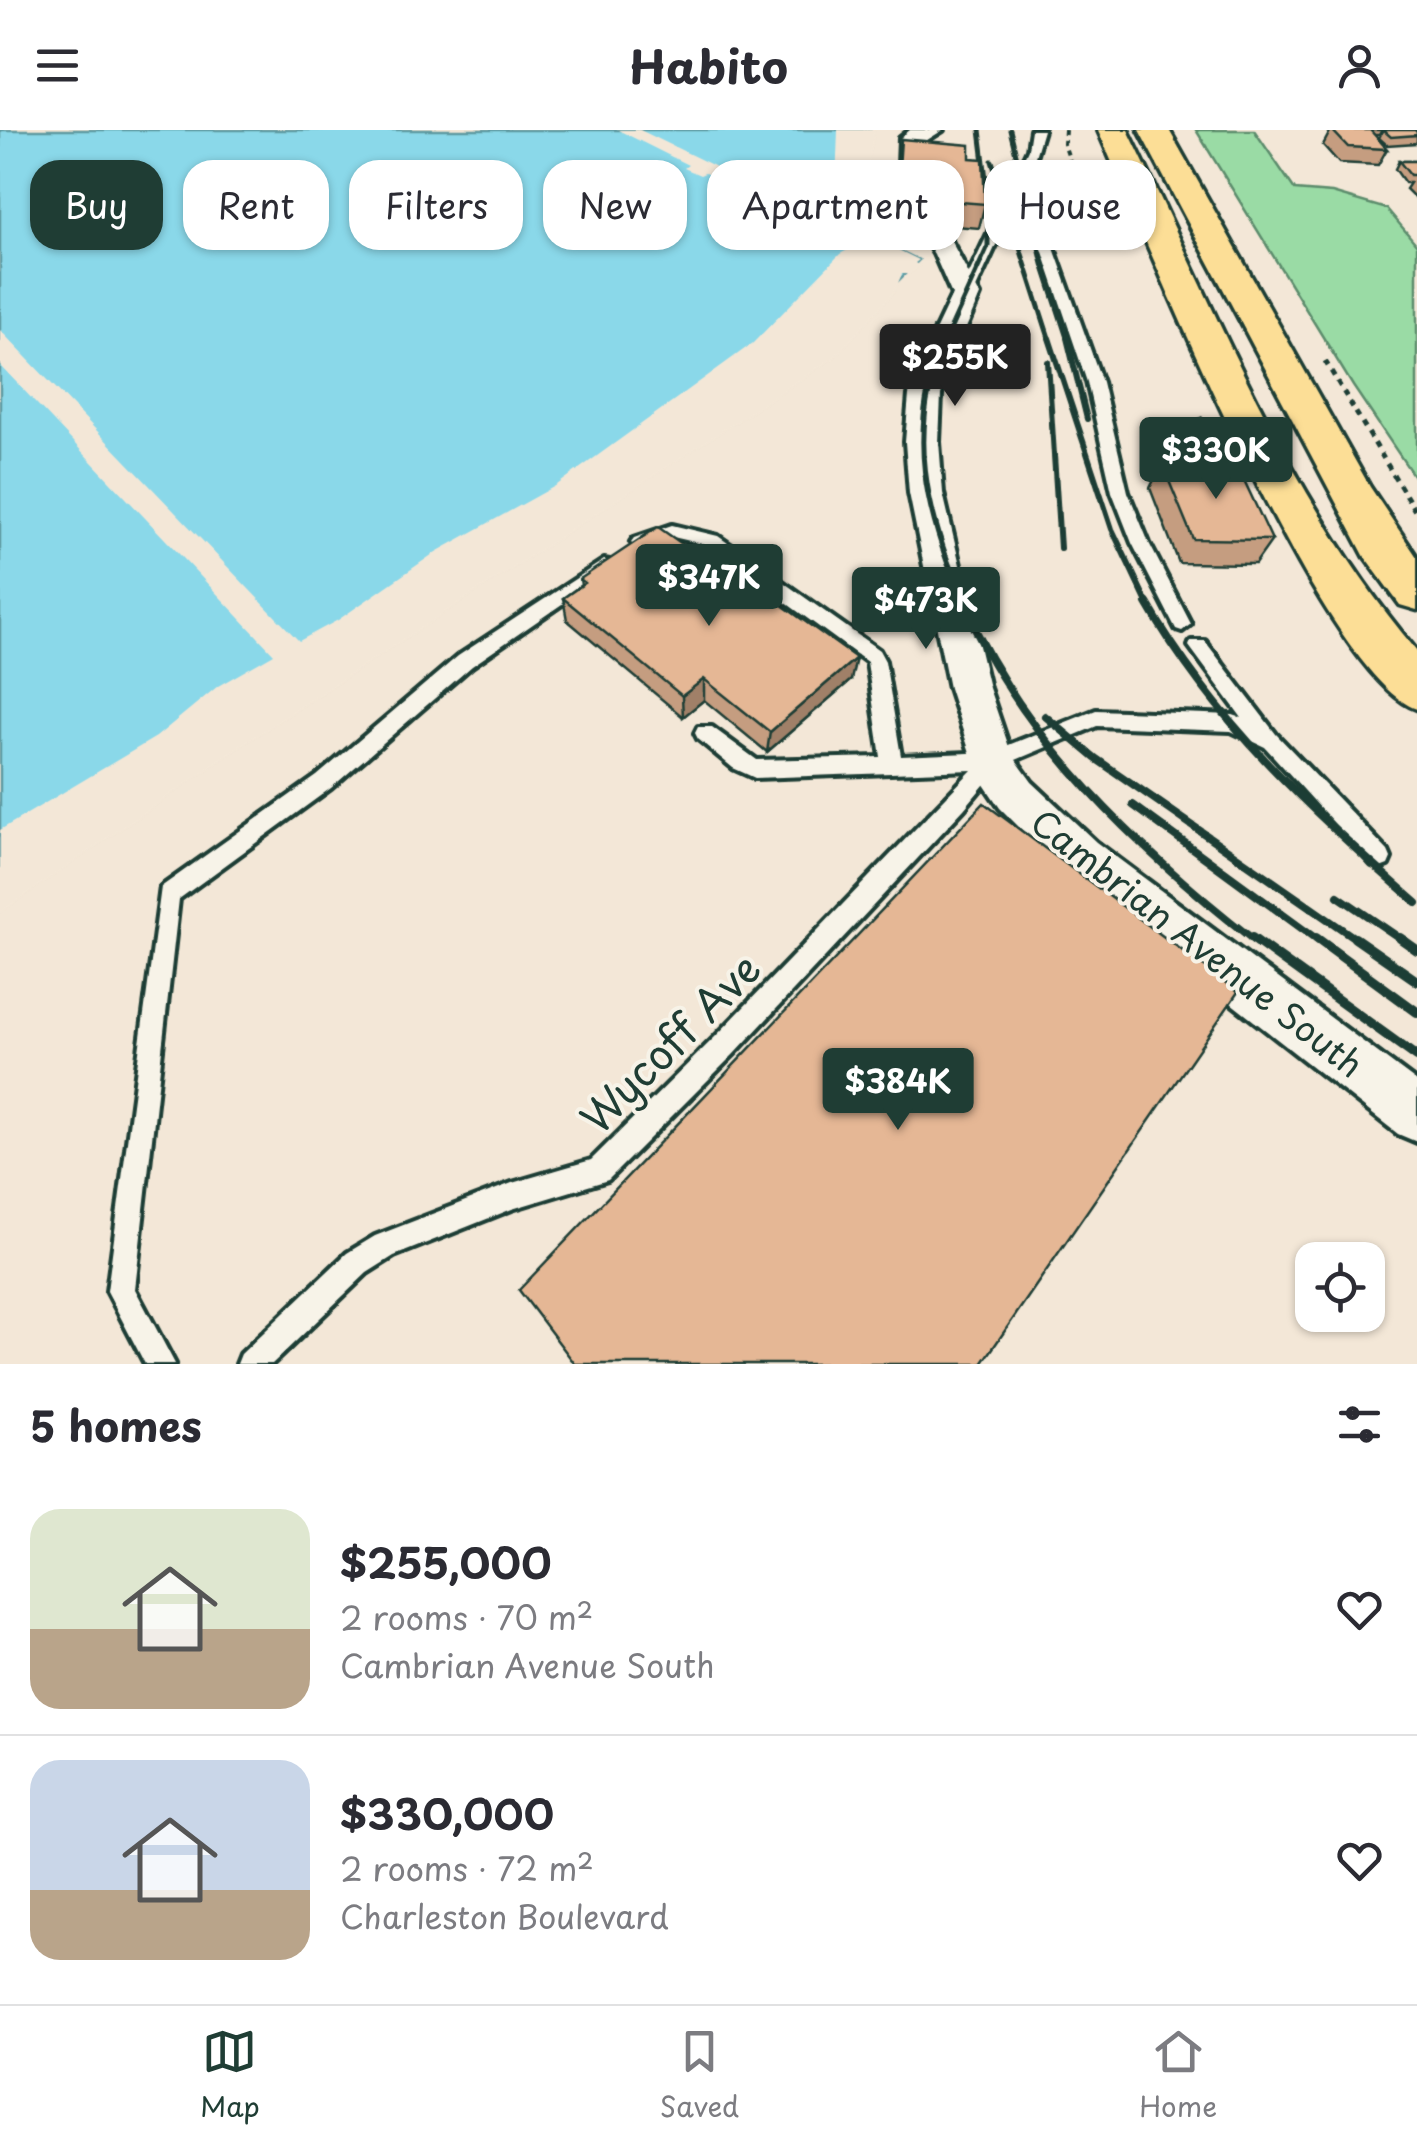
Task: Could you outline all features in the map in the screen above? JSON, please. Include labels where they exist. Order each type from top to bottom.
[{"type":"highway","points":[[1113,130],[1282,494],[1354,611],[1417,688]]},
{"type":"highway","points":[[1154,130],[1349,489],[1382,545],[1417,592]]},
{"type":"street","points":[[931,130],[912,138],[938,148]]},
{"type":"street","points":[[944,250],[966,295]]},
{"type":"street","name":"Cambrian Avenue South","points":[[966,295],[932,371],[925,395],[922,442],[926,492],[970,688],[992,761],[1016,795],[1080,857],[1417,1115]]},
{"type":"lane","name":"Cambrian Avenue South","points":[[1029,160],[1037,130]]},
{"type":"lane","name":"Cambrian Avenue South","points":[[966,295],[987,250]]},
{"type":"lane","points":[[1050,250],[1092,372],[1119,490],[1182,624]]},
{"type":"lane","points":[[161,1364],[121,1291],[169,894],[324,782],[465,661],[642,540],[672,531],[712,540],[872,655],[892,766]]},
{"type":"lane","points":[[1198,646],[1272,741],[1380,858]]},
{"type":"lane","points":[[706,732],[740,762],[756,769],[992,761],[1096,718],[1233,723],[1272,741]]},
{"type":"lane","name":"Wycoff Ave","points":[[251,1364],[357,1264],[385,1246],[512,1196],[598,1171],[724,1046],[957,803],[992,761]]},
{"type":"path","points":[[1065,130],[1064,144],[1070,160]]},
{"type":"path","points":[[1180,473],[1176,462],[1220,462],[1196,409]]},
{"type":"green space","points":[[1196,130],[1254,130],[1295,190],[1332,193],[1387,209],[1417,245],[1417,481],[1353,386]]},
{"type":"water","points":[[0,130],[870,130],[866,160],[707,160],[707,250],[899,250],[919,260],[898,281],[0,908]]},
{"type":"pier","points":[[618,130],[640,130],[707,162],[707,174],[687,169],[687,160],[678,160]]},
{"type":"pier","points":[[838,130],[875,130],[869,160],[837,160]]},
{"type":"pier","points":[[847,250],[899,250],[919,260],[915,263],[920,266],[910,274],[902,274],[893,294],[834,358],[246,743],[0,913],[0,830],[156,737],[218,686],[274,654],[0,365],[0,330],[299,641],[338,620],[436,552],[557,485],[753,343]]},
{"type":"building","points":[[1332,130],[1370,130],[1387,149],[1348,147]]},
{"type":"building","points":[[1383,130],[1415,130],[1417,135],[1391,137]]},
{"type":"building","points":[[901,139],[970,145],[970,158],[983,159],[984,204],[964,202],[964,160],[900,160]]},
{"type":"building","points":[[1399,161],[1417,161],[1417,175],[1410,175]]},
{"type":"building","points":[[1236,463],[1272,540],[1193,539],[1162,464]]},
{"type":"building","points":[[658,527],[695,553],[666,574],[689,591],[740,554],[767,574],[754,585],[856,658],[770,732],[704,679],[682,696],[563,598],[585,583],[580,579]]},
{"type":"building","points":[[984,803],[1238,992],[982,1364],[575,1364],[519,1290]]},
{"type":"railway","points":[[945,341],[988,246],[988,195],[980,130]]},
{"type":"railway","points":[[1010,130],[1043,264],[1068,341]]},
{"type":"railway","points":[[1021,250],[1050,341]]},
{"type":"railway","points":[[946,338],[926,406],[925,473],[940,539],[965,605]]},
{"type":"railway","points":[[1049,338],[1112,529],[1147,603]]},
{"type":"railway","points":[[1067,338],[1087,419]]},
{"type":"railway","points":[[1048,362],[1060,548]]},
{"type":"railway","points":[[963,603],[1017,701],[1088,790],[1169,869],[1255,941]]},
{"type":"railway","points":[[1147,603],[1235,727],[1304,801],[1417,903]]},
{"type":"railway","points":[[1045,716],[1095,758],[1359,941]]},
{"type":"railway","points":[[1133,805],[1319,941]]},
{"type":"railway","points":[[1338,896],[1404,941]]},
{"type":"railway","points":[[1252,938],[1417,1057]]},
{"type":"railway","points":[[1316,938],[1417,1012]]},
{"type":"railway","points":[[1355,938],[1417,981]]},
{"type":"railway","points":[[1400,938],[1417,950]]}]
